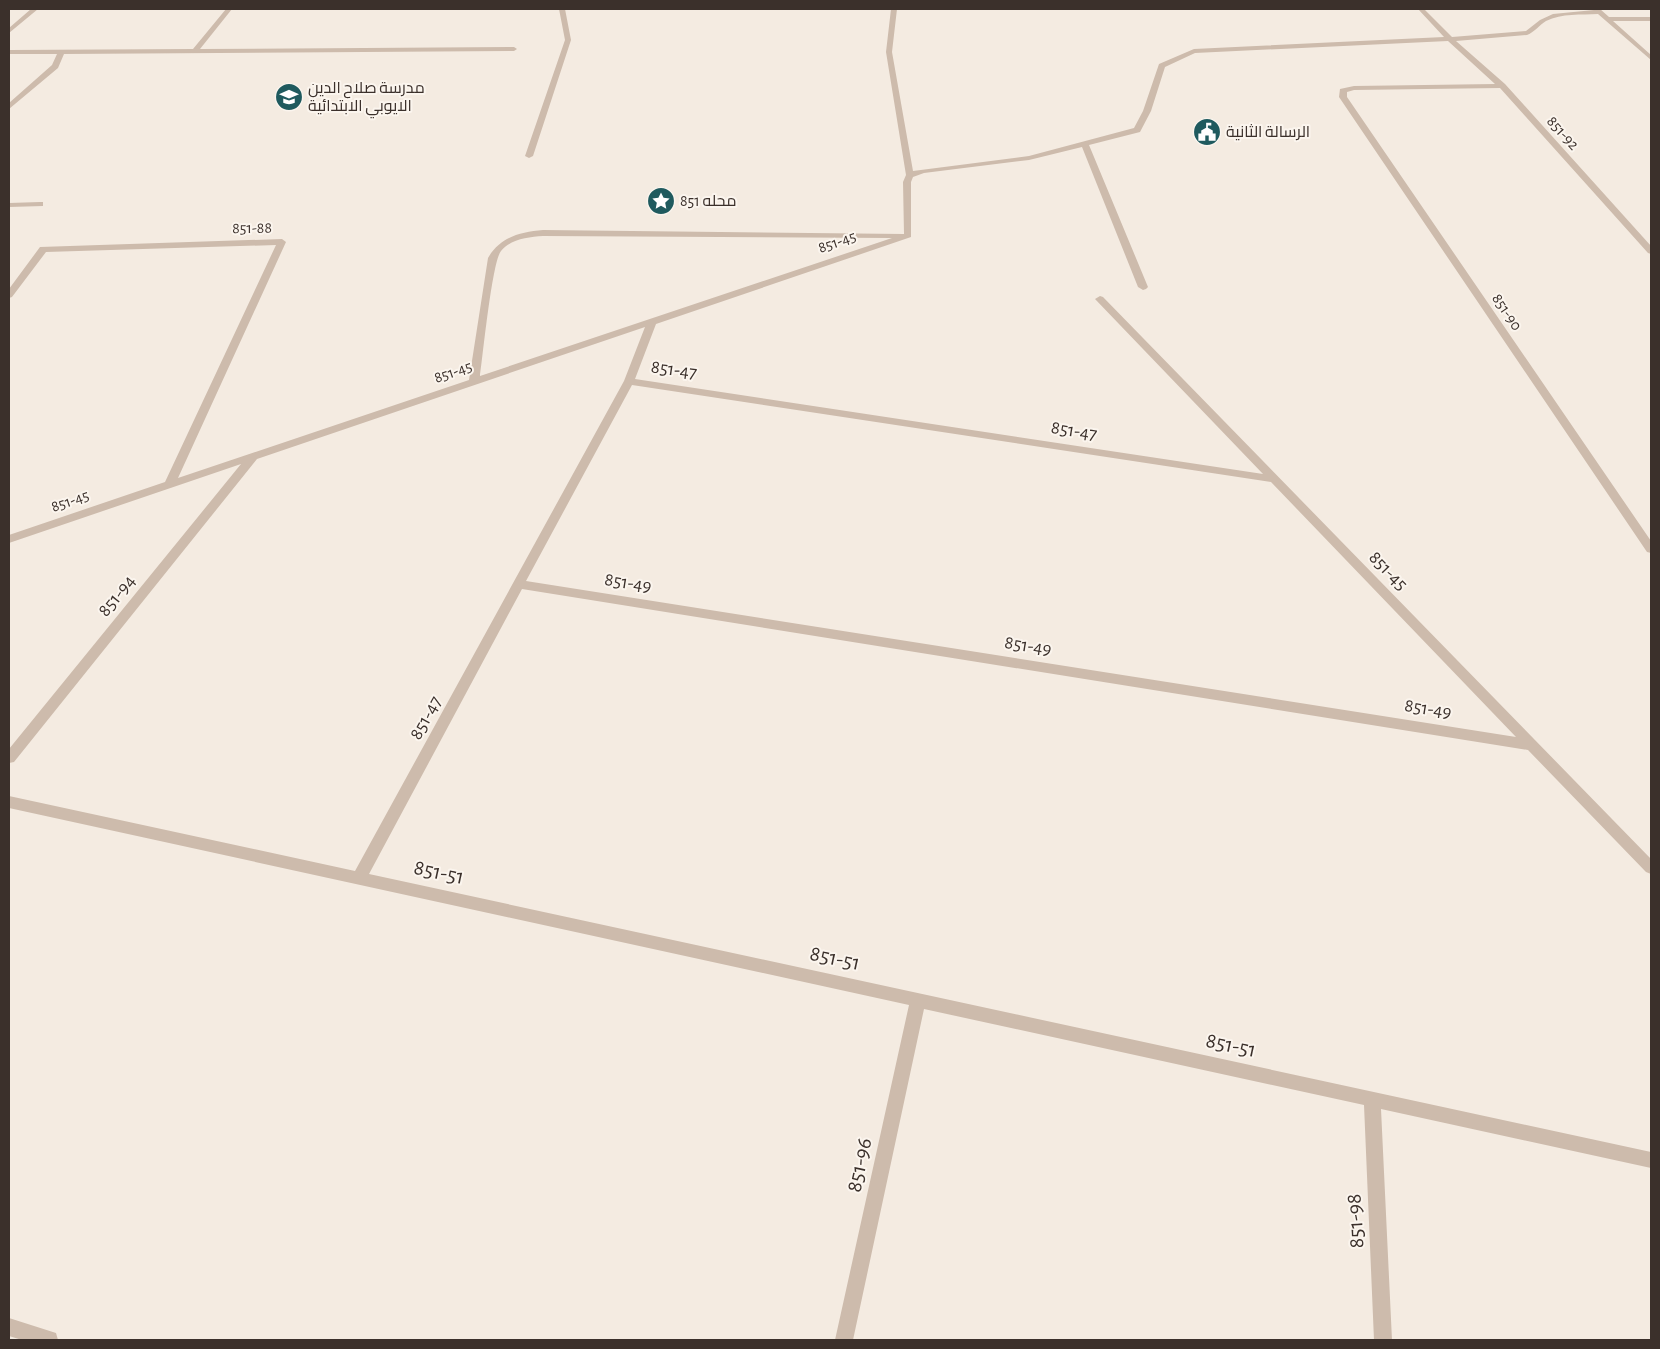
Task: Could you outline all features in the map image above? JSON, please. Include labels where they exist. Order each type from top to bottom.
[{"type":"street","points":[[9,31],[34,9]]},
{"type":"street","points":[[195,51],[229,9]]},
{"type":"street","points":[[529,156],[568,40],[562,9]]},
{"type":"street","points":[[474,382],[492,258],[501,245],[520,236],[543,233],[908,235],[907,182],[910,175],[890,52],[894,9]]},
{"type":"street","name":"851-92","points":[[1421,9],[1450,39],[1502,86],[1651,251]]},
{"type":"street","points":[[910,175],[924,171],[1029,158],[1137,130],[1147,110],[1162,66],[1194,52],[1450,39],[1527,33],[1536,29],[1539,23],[1557,14],[1598,10],[1651,58]]},
{"type":"street","points":[[1608,19],[1651,19]]},
{"type":"street","points":[[9,52],[514,49]]},
{"type":"street","points":[[9,107],[55,66],[62,52]]},
{"type":"street","name":"851-90","points":[[1502,86],[1354,88],[1343,91],[1343,97],[1651,549]]},
{"type":"street","points":[[1085,145],[1144,287]]},
{"type":"street","points":[[9,204],[40,204]]},
{"type":"street","name":"851-45","points":[[9,539],[908,235]]},
{"type":"street","name":"851-88","points":[[9,295],[43,249],[282,242],[169,485]]},
{"type":"street","name":"851-45","points":[[1100,299],[1272,479],[1651,868]]},
{"type":"street","points":[[629,381],[652,321]]},
{"type":"street","name":"851-47","points":[[359,878],[629,381],[1272,479]]},
{"type":"street","name":"851-94","points":[[9,758],[253,457]]},
{"type":"street","name":"851-49","points":[[518,584],[1532,745]]},
{"type":"street","name":"851-51","points":[[9,802],[1651,1160]]},
{"type":"street","name":"851-96","points":[[844,1340],[918,1000]]},
{"type":"street","name":"851-98","points":[[1372,1099],[1383,1340]]},
{"type":"street","points":[[9,1327],[49,1340]]},
{"type":"place","name":"مدرسة صلاح الدين الايوبي الابتدائية","points":[[289,97]]},
{"type":"place","name":"الرسالة الثانية","points":[[1207,132]]},
{"type":"place","name":"محله 851","points":[[661,201]]}]
